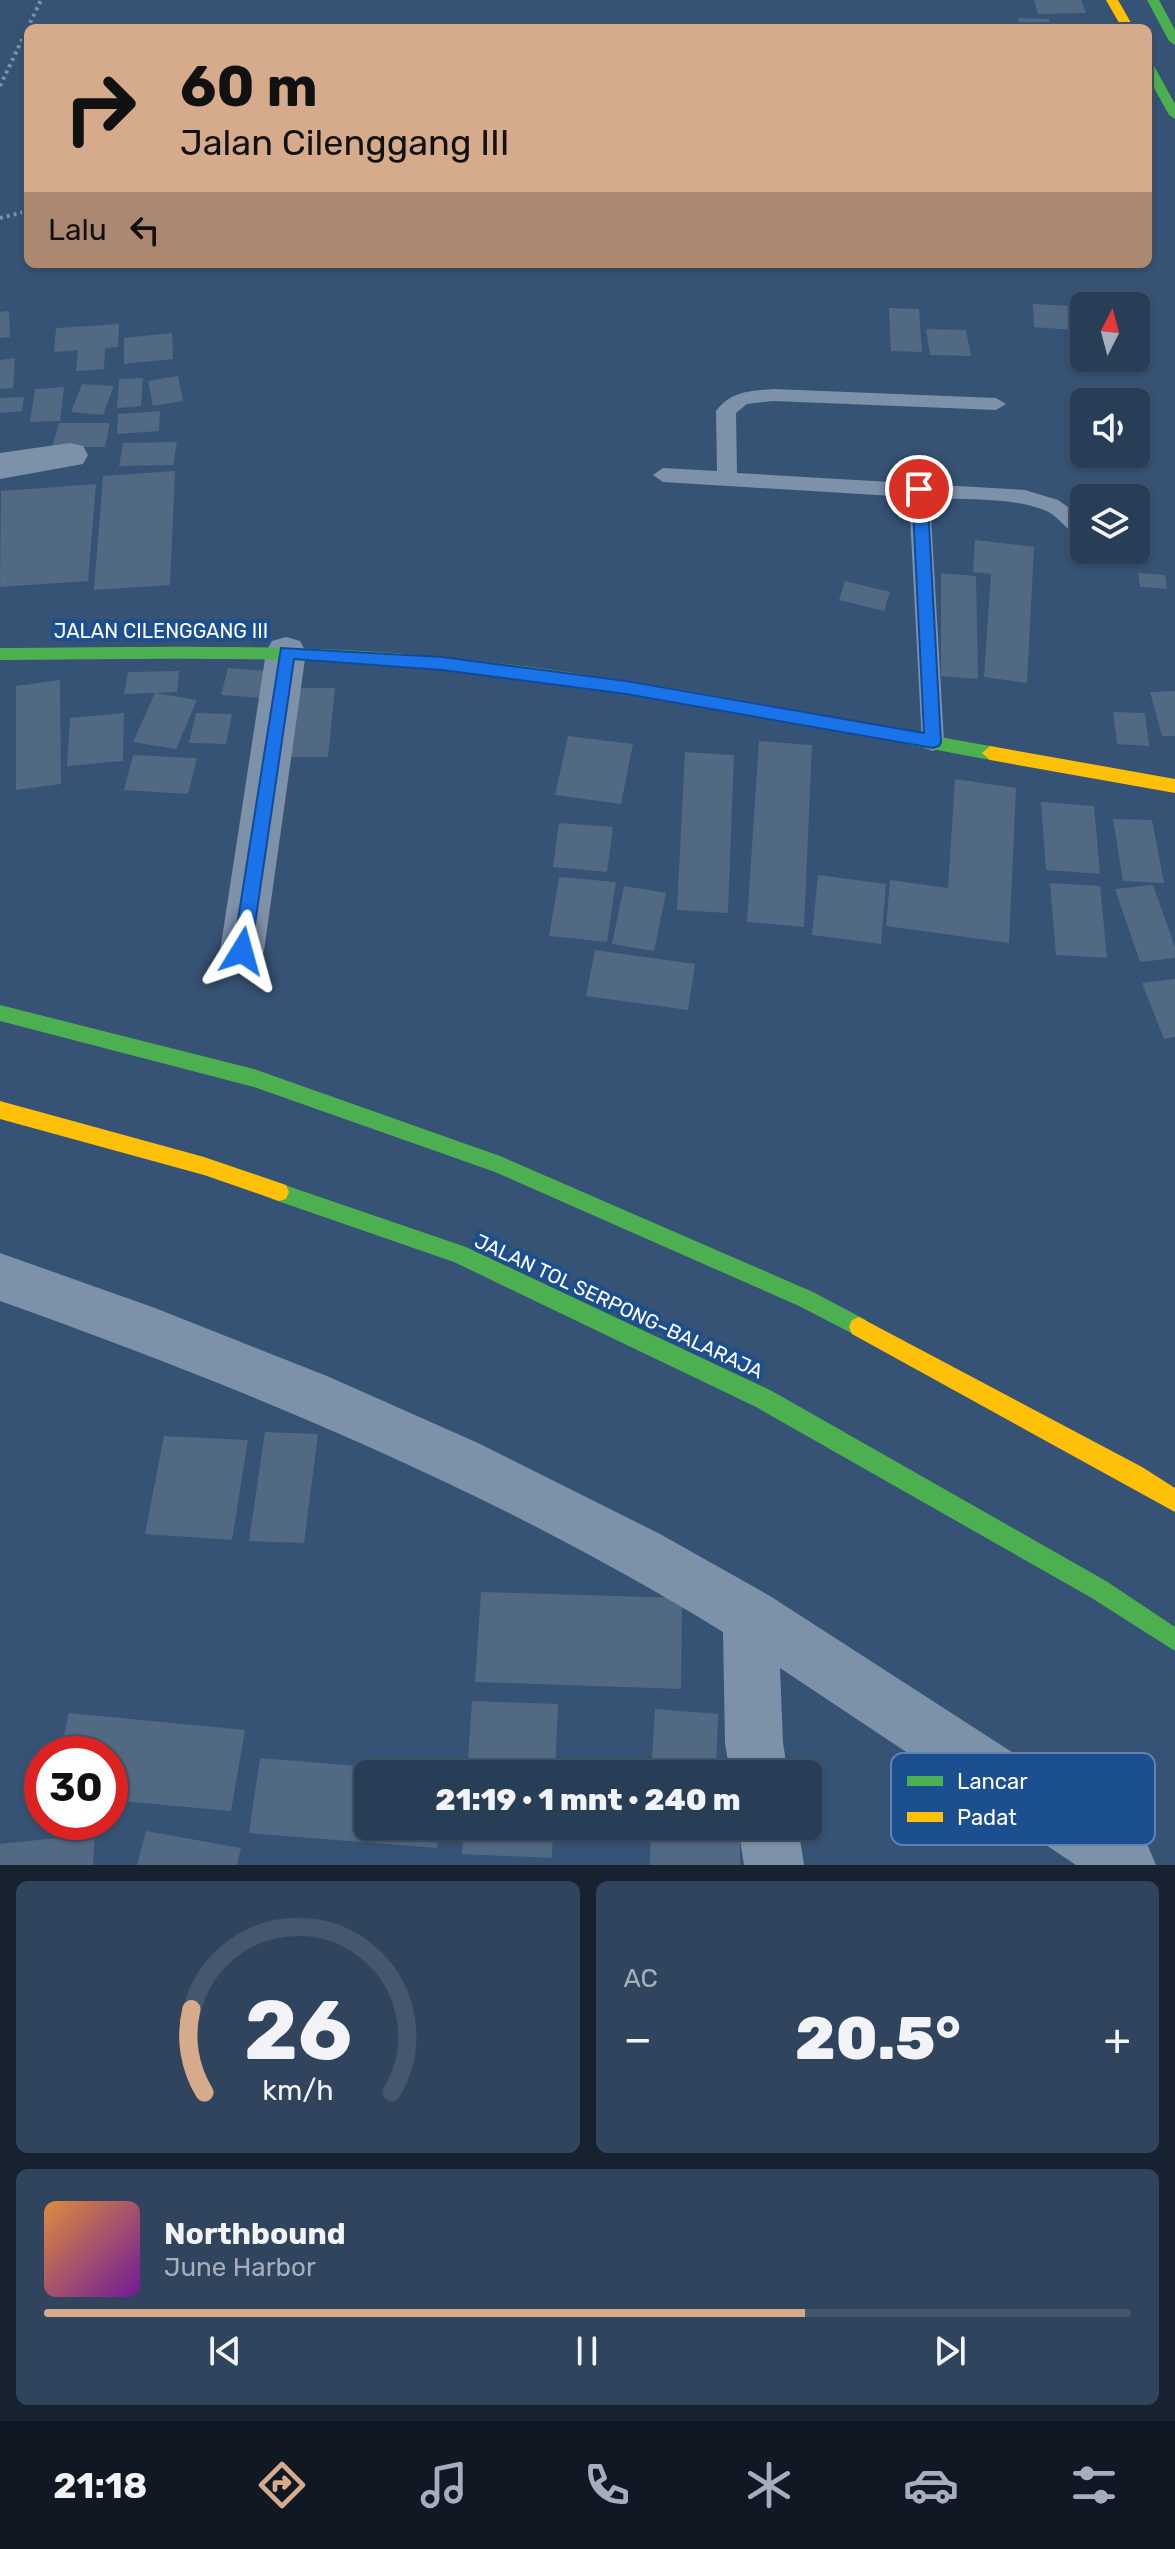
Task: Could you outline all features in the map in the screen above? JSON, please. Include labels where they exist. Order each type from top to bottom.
[{"type":"main road","points":[[1112,0],[1126,24]]},
{"type":"main road","points":[[1153,0],[1175,41]]},
{"type":"main road","points":[[1152,73],[1175,115]]},
{"type":"main road","name":"JALAN CILENGGANG III","points":[[0,654],[286,652],[442,663],[626,687],[1175,786]]},
{"type":"main road","points":[[0,1013],[254,1078],[500,1165],[806,1299],[1134,1475],[1175,1501]]},
{"type":"main road","name":"JALAN TOL SERPONG–BALARAJA","points":[[0,1110],[204,1166],[459,1254],[764,1399],[1098,1589],[1175,1640]]},
{"type":"street","points":[[0,466],[70,455]]},
{"type":"street","points":[[242,951],[286,652]]},
{"type":"street","points":[[0,1277],[135,1323],[419,1443],[608,1535],[750,1616],[963,1753]]},
{"type":"street","points":[[750,1616],[757,1760]]},
{"type":"street","points":[[770,1840],[774,1865]]},
{"type":"street","points":[[1099,1845],[1126,1865]]},
{"type":"lane","points":[[727,479],[726,411],[742,398],[773,395],[996,404]]},
{"type":"lane","points":[[663,475],[1025,497],[1052,503],[1070,514]]},
{"type":"lane","points":[[919,489],[933,742]]},
{"type":"path","points":[[30,24],[41,0]]},
{"type":"path","points":[[0,86],[24,36]]},
{"type":"path","points":[[0,218],[24,212]]},
{"type":"building","points":[[1034,0],[1081,0],[1086,13],[1038,14]]},
{"type":"building","points":[[1018,18],[1049,19],[1050,24],[1019,24]]},
{"type":"building","points":[[1033,304],[1070,306],[1070,330],[1034,327]]},
{"type":"building","points":[[889,308],[919,309],[922,352],[891,351]]},
{"type":"building","points":[[9,311],[10,337],[0,338],[0,312]]},
{"type":"building","points":[[119,324],[118,347],[105,348],[104,369],[76,371],[78,350],[54,352],[56,328]]},
{"type":"building","points":[[926,329],[966,330],[971,356],[930,355]]},
{"type":"building","points":[[172,333],[173,359],[124,364],[124,338]]},
{"type":"building","points":[[15,358],[13,388],[0,389],[0,360]]},
{"type":"building","points":[[178,376],[183,401],[153,406],[148,381]]},
{"type":"building","points":[[143,378],[141,406],[117,408],[119,379]]},
{"type":"building","points":[[82,384],[114,386],[103,415],[71,412]]},
{"type":"building","points":[[64,387],[60,421],[30,422],[35,389]]},
{"type":"building","points":[[24,397],[22,411],[0,413],[0,398]]},
{"type":"building","points":[[160,411],[159,431],[117,434],[118,414]]},
{"type":"building","points":[[59,423],[110,423],[105,447],[52,447]]},
{"type":"building","points":[[177,442],[173,465],[119,466],[123,443]]},
{"type":"building","points":[[175,471],[170,585],[94,590],[103,476]]},
{"type":"building","points":[[96,484],[88,581],[0,587],[1,491]]},
{"type":"building","points":[[975,540],[1034,547],[1027,683],[984,677],[991,574],[973,572]]},
{"type":"building","points":[[941,573],[976,576],[978,679],[941,676]]},
{"type":"building","points":[[1138,573],[1165,575],[1167,589],[1140,587]]},
{"type":"building","points":[[845,581],[890,592],[884,611],[839,600]]},
{"type":"building","points":[[228,668],[269,671],[262,698],[221,695]]},
{"type":"building","points":[[179,671],[177,692],[124,694],[128,672]]},
{"type":"building","points":[[60,680],[61,784],[16,790],[16,686]]},
{"type":"building","points":[[287,688],[335,688],[328,757],[278,757]]},
{"type":"building","points":[[1175,691],[1175,736],[1162,736],[1150,692]]},
{"type":"building","points":[[155,693],[197,700],[176,749],[133,742]]},
{"type":"building","points":[[1113,712],[1145,713],[1149,746],[1117,744]]},
{"type":"building","points":[[124,713],[123,761],[67,766],[70,718]]},
{"type":"building","points":[[196,713],[232,714],[226,744],[189,743]]},
{"type":"building","points":[[568,736],[633,744],[621,804],[555,795]]},
{"type":"building","points":[[759,741],[812,745],[804,927],[747,922]]},
{"type":"building","points":[[685,752],[734,755],[728,913],[677,910]]},
{"type":"building","points":[[133,755],[197,758],[188,794],[124,790]]},
{"type":"building","points":[[955,779],[1016,788],[1009,943],[886,926],[890,880],[948,888]]},
{"type":"building","points":[[1041,802],[1094,806],[1100,874],[1046,870]]},
{"type":"building","points":[[1113,819],[1152,820],[1164,883],[1123,881]]},
{"type":"building","points":[[559,823],[613,827],[607,872],[553,867]]},
{"type":"building","points":[[818,875],[886,884],[881,944],[812,935]]},
{"type":"building","points":[[559,877],[616,882],[607,942],[549,936]]},
{"type":"building","points":[[1050,883],[1100,886],[1107,958],[1056,955]]},
{"type":"building","points":[[1153,885],[1175,947],[1175,958],[1140,962],[1115,889]]},
{"type":"building","points":[[624,886],[666,893],[654,951],[612,944]]},
{"type":"building","points":[[595,950],[695,964],[688,1010],[586,996]]},
{"type":"building","points":[[1175,979],[1175,1037],[1164,1039],[1142,983]]},
{"type":"building","points":[[265,1432],[318,1434],[304,1543],[249,1541]]},
{"type":"building","points":[[164,1436],[248,1440],[232,1540],[145,1534]]},
{"type":"building","points":[[481,1592],[682,1598],[681,1689],[475,1682]]},
{"type":"building","points":[[472,1701],[558,1704],[556,1760],[468,1760]]},
{"type":"building","points":[[655,1709],[718,1714],[716,1760],[652,1760]]},
{"type":"building","points":[[69,1713],[245,1730],[231,1811],[128,1802],[128,1736],[64,1736]]},
{"type":"building","points":[[260,1758],[354,1766],[354,1840],[438,1840],[437,1848],[249,1833]]},
{"type":"building","points":[[146,1831],[241,1848],[237,1865],[137,1865]]},
{"type":"building","points":[[95,1840],[93,1865],[0,1865],[0,1844]]},
{"type":"building","points":[[463,1840],[553,1840],[552,1858],[462,1854]]},
{"type":"building","points":[[651,1840],[740,1840],[740,1865],[650,1865]]},
{"type":"traffic: fast","points":[[1153,0],[1175,41]]},
{"type":"traffic: fast","points":[[1152,73],[1175,115]]},
{"type":"traffic: fast","points":[[0,654],[276,654],[441,663],[648,691],[990,753]]},
{"type":"traffic: fast","points":[[0,1013],[254,1078],[500,1165],[806,1299],[859,1327]]},
{"type":"traffic: fast","points":[[279,1192],[459,1254],[764,1399],[1098,1589],[1175,1640]]},
{"type":"traffic: slow","points":[[1112,0],[1126,24]]},
{"type":"traffic: slow","points":[[990,753],[1175,786]]},
{"type":"traffic: slow","points":[[0,1110],[204,1166],[279,1192]]},
{"type":"traffic: slow","points":[[859,1327],[1134,1475],[1175,1501]]},
{"type":"route","points":[[242,951],[286,652],[442,663],[626,687],[933,742],[919,489]]}]
